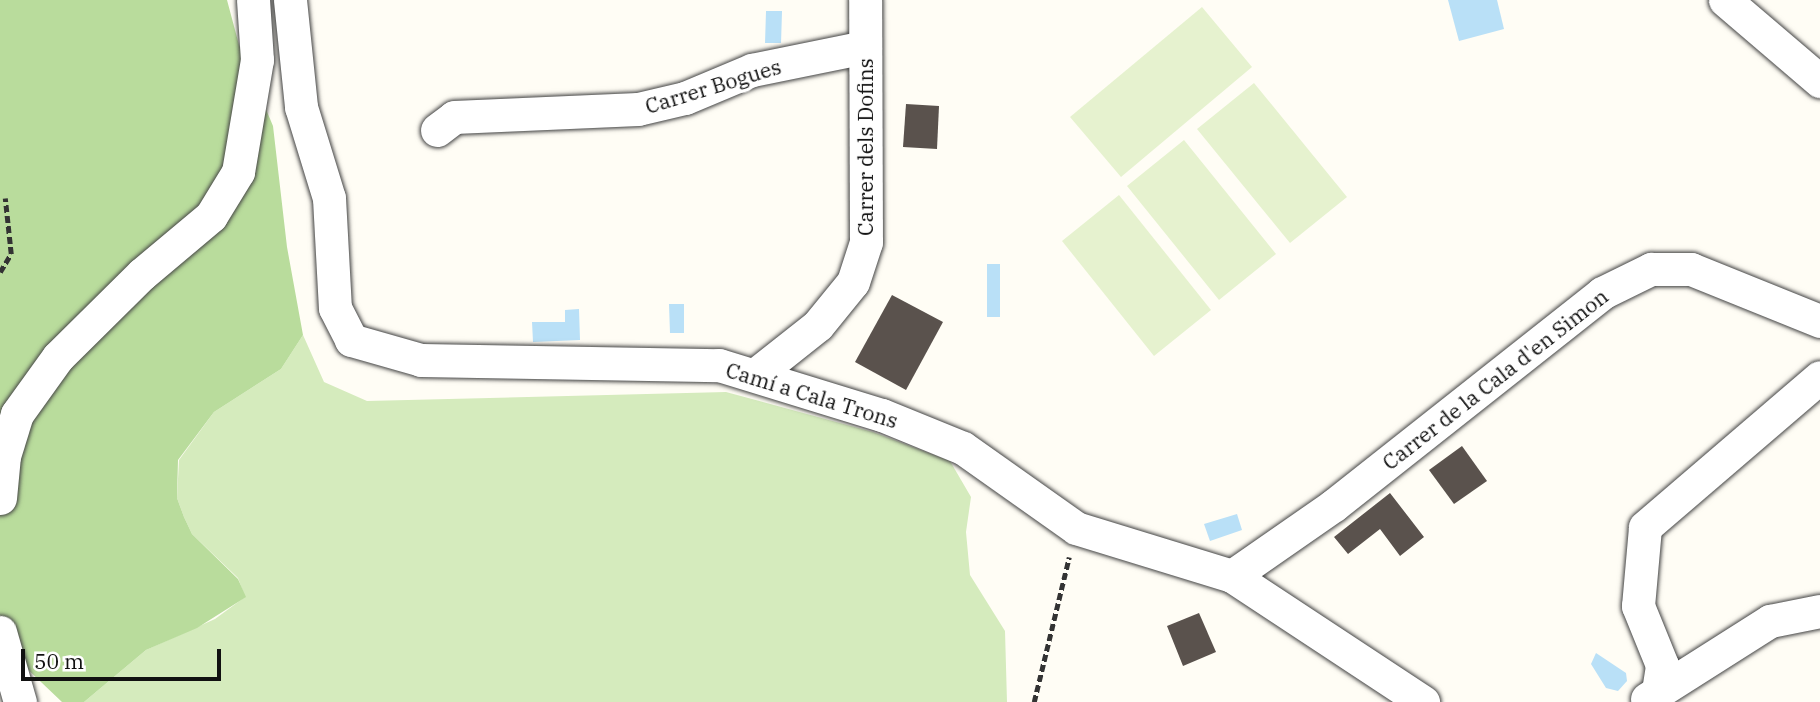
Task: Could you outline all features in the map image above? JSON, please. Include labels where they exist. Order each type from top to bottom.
[{"type":"street","points":[[0,498],[4,456],[17,414],[58,357],[142,274],[211,216],[237,173],[257,60],[253,0]]},
{"type":"street","name":"Camí a Cala Trons","points":[[290,0],[301,107],[329,198],[335,308],[351,340],[421,360],[707,365],[755,375],[882,415],[963,448],[1076,528],[1231,576],[1423,702]]},
{"type":"street","name":"Carrer dels Dofins","points":[[755,375],[818,326],[853,282],[866,242],[865,0]]},
{"type":"street","points":[[1725,0],[1820,81]]},
{"type":"street","name":"Carrer Bogues","points":[[437,130],[454,117],[638,109],[685,98],[752,69],[865,47]]},
{"type":"street","name":"Carrer de la Cala d'en Simon","points":[[1231,576],[1334,505],[1602,293],[1651,269],[1690,269],[1820,321]]},
{"type":"street","points":[[1650,696],[1662,666],[1638,606],[1645,527],[1820,377]]},
{"type":"street","points":[[1650,696],[1770,621],[1820,611]]},
{"type":"street","points":[[0,632],[20,702]]},
{"type":"path","points":[[0,272],[10,254],[5,198]]},
{"type":"path","points":[[1034,702],[1076,528]]},
{"type":"green space","points":[[0,0],[227,0],[239,45],[273,126],[287,247],[303,335],[281,369],[214,412],[178,460],[177,498],[192,534],[238,579],[246,597],[197,628],[146,650],[84,702],[62,702],[0,643]]},
{"type":"green space","points":[[1202,7],[1252,67],[1121,177],[1070,117]]},
{"type":"green space","points":[[1254,83],[1347,197],[1290,243],[1197,129]]},
{"type":"green space","points":[[1184,140],[1276,254],[1219,300],[1127,186]]},
{"type":"green space","points":[[1119,195],[1211,310],[1154,356],[1062,241]]},
{"type":"green space","points":[[303,335],[324,382],[367,401],[726,392],[873,432],[950,461],[971,497],[966,532],[970,575],[1005,631],[1007,702],[84,702],[146,650],[215,619],[245,597],[238,578],[192,534],[177,498],[179,460],[214,412],[281,369]]},
{"type":"water","points":[[1448,0],[1497,0],[1504,29],[1459,41]]},
{"type":"water","points":[[766,11],[782,11],[781,43],[765,43]]},
{"type":"water","points":[[987,264],[1000,264],[1000,317],[987,317]]},
{"type":"water","points":[[669,304],[684,304],[684,333],[670,333]]},
{"type":"water","points":[[579,309],[580,340],[533,342],[532,322],[565,322],[565,310]]},
{"type":"water","points":[[1237,514],[1242,530],[1210,541],[1204,524]]},
{"type":"water","points":[[1596,653],[1626,673],[1627,681],[1618,691],[1606,688],[1591,664]]},
{"type":"building","points":[[906,104],[939,106],[937,149],[903,147]]},
{"type":"building","points":[[892,295],[943,322],[906,390],[855,362]]},
{"type":"building","points":[[1462,446],[1487,481],[1454,504],[1429,470]]},
{"type":"building","points":[[1390,493],[1424,537],[1400,556],[1380,529],[1348,554],[1334,537]]},
{"type":"building","points":[[1199,613],[1216,652],[1183,666],[1167,626]]}]
